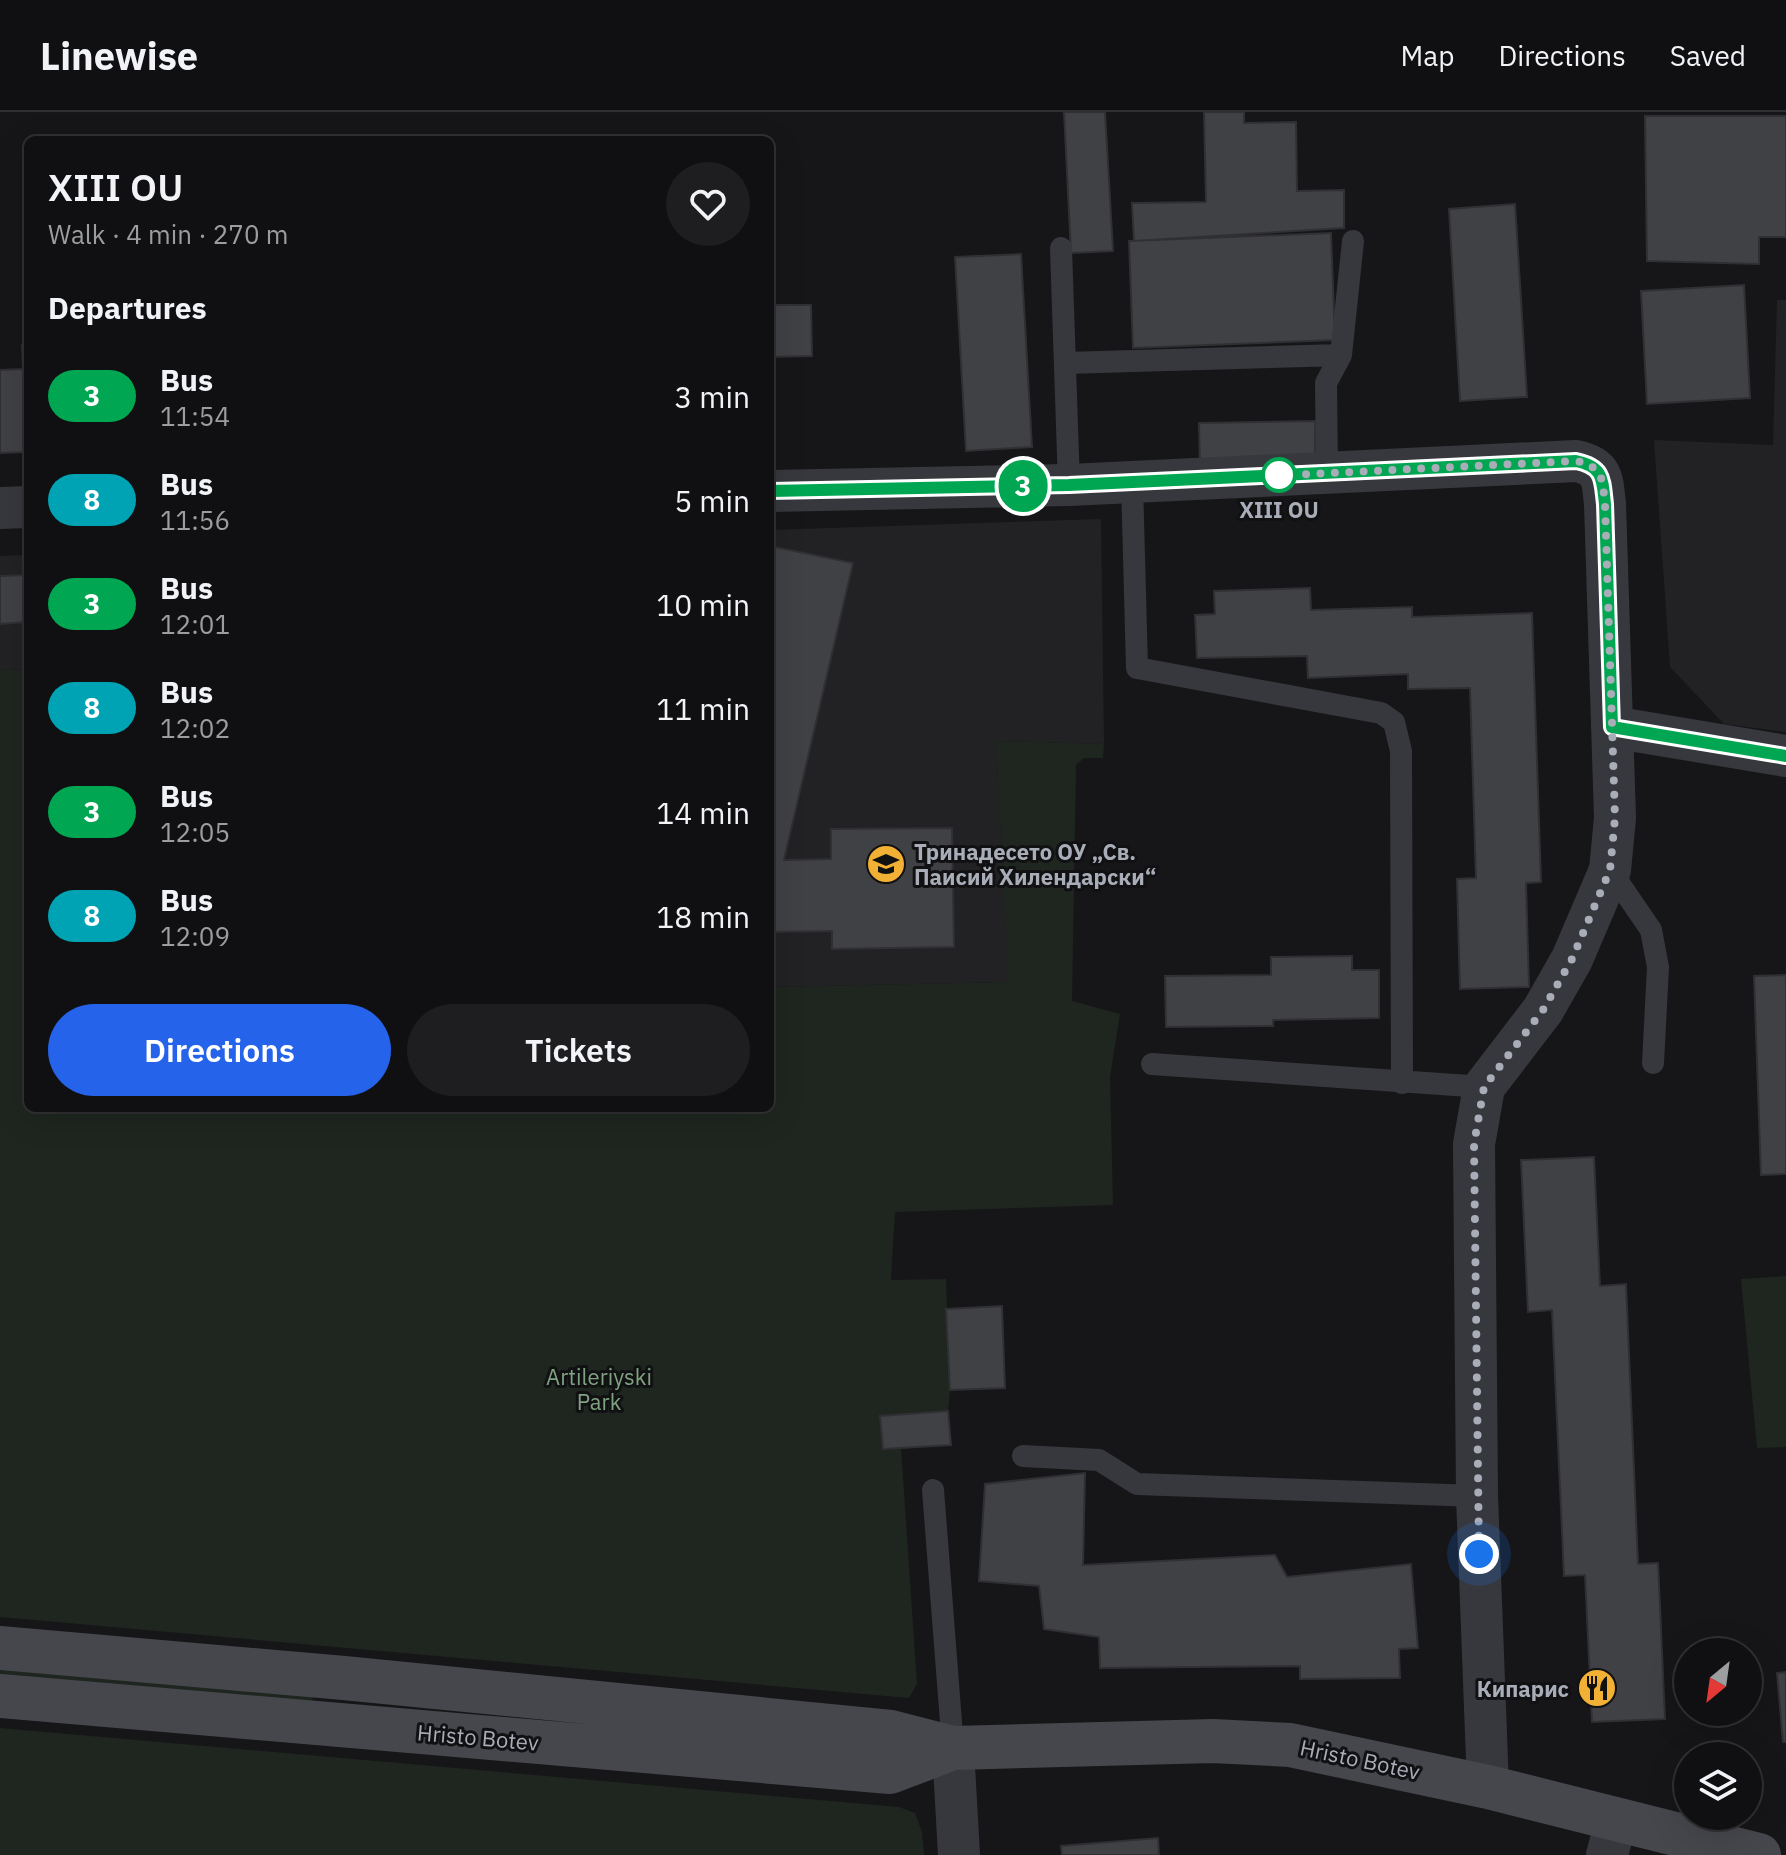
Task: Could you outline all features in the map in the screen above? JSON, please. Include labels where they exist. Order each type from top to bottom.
[{"type":"street","points":[[774,491],[1069,485],[1576,461],[1590,464],[1601,474],[1605,504],[1615,818],[1610,870],[1572,959],[1543,1010],[1484,1087],[1474,1144],[1477,1496],[1488,1787]]},
{"type":"street","points":[[0,508],[24,507]]},
{"type":"street","points":[[1612,727],[1786,756]]},
{"type":"street","name":"Hristo Botev","points":[[0,1648],[344,1678],[891,1732],[953,1748],[1213,1741],[1290,1745],[1488,1787],[1612,1838],[1759,1855]]},
{"type":"street","name":"Hristo Botev","points":[[0,1696],[890,1772],[953,1748]]},
{"type":"street","points":[[953,1748],[959,1855]]},
{"type":"lane","points":[[1327,473],[1326,383],[1341,355],[1353,241]]},
{"type":"lane","points":[[1061,248],[1069,485]]},
{"type":"lane","points":[[1065,363],[1341,355]]},
{"type":"lane","points":[[1132,482],[1137,668],[1381,713],[1394,722],[1401,751],[1402,1083]]},
{"type":"lane","points":[[1610,870],[1651,930],[1658,967],[1653,1063]]},
{"type":"lane","points":[[1152,1064],[1484,1087]]},
{"type":"lane","points":[[1023,1456],[1099,1460],[1137,1484],[1477,1496]]},
{"type":"lane","points":[[933,1490],[953,1748]]},
{"type":"shaded area","points":[[1777,300],[1786,300],[1786,732],[1724,724],[1670,667],[1654,440],[1773,445]]},
{"type":"shaded area","name":"Тринадесето ОУ „Св. Паисий Хилендарски“","points":[[1101,519],[1104,744],[999,741],[996,746],[1010,982],[774,987],[774,530]]},
{"type":"shaded area","points":[[24,555],[24,670],[0,669],[0,556]]},
{"type":"green space","name":"Artileriyski Park","points":[[0,669],[24,670],[24,1112],[774,1112],[774,987],[1009,982],[996,746],[999,741],[1104,744],[1103,758],[1084,758],[1076,765],[1072,1001],[1120,1014],[1110,1077],[1113,1205],[895,1212],[891,1280],[946,1279],[950,1389],[948,1411],[881,1416],[901,1448],[917,1684],[909,1698],[0,1617]]},
{"type":"green space","points":[[1786,1276],[1786,1447],[1757,1448],[1741,1279]]},
{"type":"green space","points":[[0,1666],[313,1694],[312,1703],[0,1676]]},
{"type":"green space","points":[[0,1728],[899,1807],[915,1813],[922,1832],[924,1855],[0,1855]]},
{"type":"building","points":[[1064,112],[1105,112],[1113,251],[1071,253]]},
{"type":"building","points":[[1204,112],[1244,112],[1244,123],[1296,122],[1297,191],[1344,190],[1344,228],[1134,241],[1132,203],[1206,202]]},
{"type":"building","points":[[1645,116],[1786,116],[1786,237],[1759,237],[1759,264],[1647,261]]},
{"type":"building","points":[[1515,204],[1527,397],[1460,401],[1449,209]]},
{"type":"building","points":[[1331,233],[1335,340],[1133,348],[1129,241]]},
{"type":"building","points":[[1021,254],[1032,447],[966,451],[955,257]]},
{"type":"building","points":[[1744,285],[1750,398],[1647,404],[1641,291]]},
{"type":"building","points":[[774,305],[811,305],[812,356],[774,357]]},
{"type":"building","points":[[24,345],[24,452],[0,453],[0,370],[23,369]]},
{"type":"building","points":[[1315,421],[1315,468],[1200,469],[1199,423]]},
{"type":"building","points":[[774,547],[853,563],[784,860],[831,859],[831,829],[952,828],[954,947],[832,949],[832,931],[774,932]]},
{"type":"building","points":[[24,575],[24,622],[0,624],[0,576]]},
{"type":"building","points":[[1310,588],[1311,610],[1412,607],[1412,617],[1532,613],[1541,882],[1526,883],[1529,987],[1460,989],[1457,879],[1476,878],[1470,688],[1408,689],[1408,674],[1308,678],[1307,656],[1197,658],[1195,615],[1215,614],[1214,591]]},
{"type":"building","points":[[1352,956],[1352,970],[1379,970],[1379,1018],[1273,1020],[1273,1026],[1166,1027],[1165,976],[1271,975],[1271,957]]},
{"type":"building","points":[[1786,975],[1786,1174],[1761,1175],[1754,976]]},
{"type":"building","points":[[1594,1157],[1600,1286],[1626,1284],[1638,1564],[1658,1563],[1665,1719],[1592,1722],[1585,1575],[1564,1576],[1552,1310],[1528,1312],[1521,1160]]},
{"type":"building","points":[[1002,1306],[1005,1388],[950,1390],[946,1309]]},
{"type":"building","points":[[948,1411],[951,1445],[883,1449],[880,1416]]},
{"type":"building","points":[[1085,1473],[1083,1565],[1275,1555],[1287,1577],[1411,1564],[1418,1648],[1399,1649],[1400,1678],[1300,1679],[1300,1666],[1100,1668],[1099,1637],[1044,1629],[1039,1586],[979,1581],[985,1484]]},
{"type":"building","points":[[1786,1672],[1786,1742],[1783,1742],[1777,1673]]},
{"type":"building","points":[[1158,1838],[1159,1855],[1062,1855],[1061,1846]]},
{"type":"bus line","name":"3","points":[[774,491],[1069,485],[1576,461],[1590,464],[1601,474],[1605,504],[1612,727],[1786,756]]},
{"type":"place","name":"XIII OU","points":[[1279,475]]},
{"type":"place","name":"Тринадесето ОУ „Св. Паисий Хилендарски“","points":[[886,864]]},
{"type":"place","name":"Кипарис","points":[[1597,1688]]},
{"type":"route","points":[[1279,475],[1271,476],[1576,461],[1590,464],[1601,474],[1605,504],[1615,818],[1610,870],[1572,959],[1543,1010],[1484,1087],[1474,1144],[1479,1554]]}]
